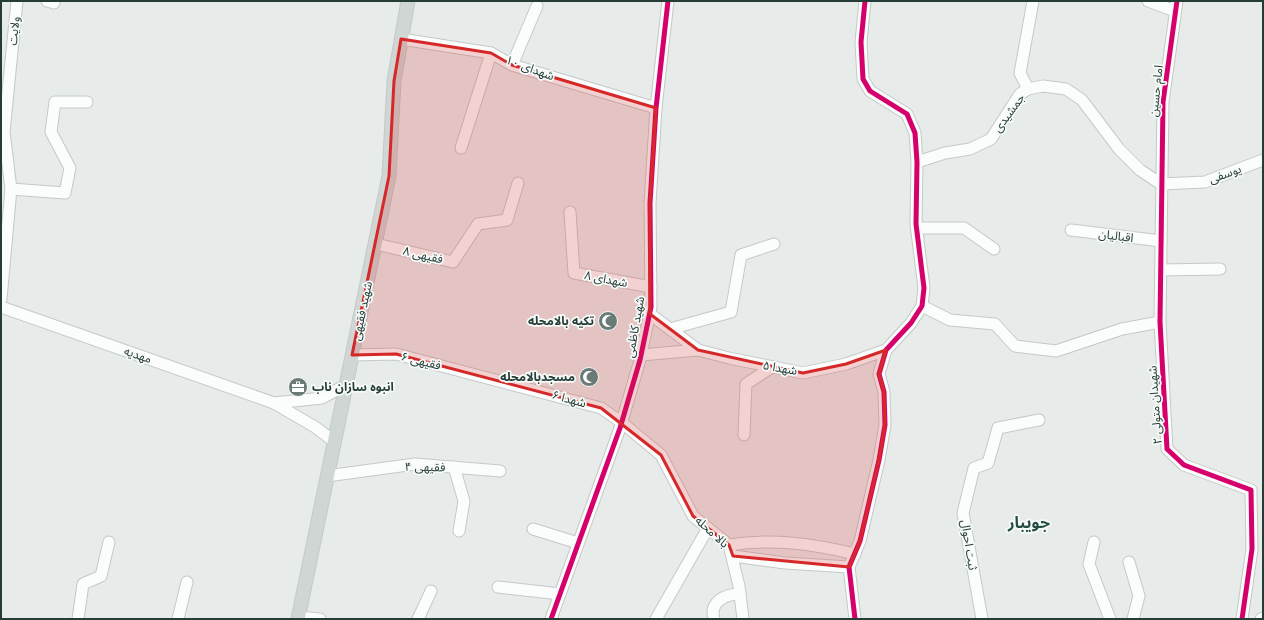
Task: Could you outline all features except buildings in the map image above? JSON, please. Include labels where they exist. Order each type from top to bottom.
[{"type":"main road","name":"شهید فقیهی","points":[[298,618],[389,176],[394,82],[408,1]]},
{"type":"street","name":"ولایت","points":[[1,299],[11,188],[4,132],[17,1]]},
{"type":"street","name":"شهید کاظمی","points":[[551,619],[621,422],[641,355],[650,314],[650,203],[656,108],[668,1]]},
{"type":"street","points":[[855,619],[849,567],[860,541],[870,502],[885,425],[884,392],[879,374],[886,350],[911,323],[922,306],[924,288],[917,228],[917,162],[915,133],[907,114],[870,91],[863,78],[861,42],[864,1]]},
{"type":"street","points":[[1028,89],[1020,73],[1033,1]]},
{"type":"street","points":[[1148,1],[1176,6]]},
{"type":"street","points":[[512,65],[537,6]]},
{"type":"street","name":"امام حسین","points":[[1161,184],[1163,102],[1176,6]]},
{"type":"street","name":"شهدای ۱۰","points":[[401,39],[491,53],[512,65],[656,108]]},
{"type":"street","points":[[461,148],[491,53]]},
{"type":"street","name":"جمشیدی","points":[[917,162],[945,153],[970,149],[991,139],[1020,94],[1028,89],[1043,86],[1066,89],[1082,100],[1118,149],[1140,170],[1161,184]]},
{"type":"street","points":[[11,188],[65,193],[70,168],[51,132],[55,102],[87,102]]},
{"type":"street","name":"یوسفی","points":[[1161,184],[1205,182],[1263,160]]},
{"type":"street","name":"فقیهی ۸","points":[[376,244],[454,262],[478,224],[507,220],[518,183]]},
{"type":"street","name":"شهیدان متولی ۲","points":[[1161,184],[1160,322],[1167,449],[1184,465],[1251,490],[1257,548],[1242,619]]},
{"type":"street","name":"شهدای ۸","points":[[570,212],[574,273],[651,287]]},
{"type":"street","points":[[917,228],[964,228],[994,249]]},
{"type":"street","name":"اقبالیان","points":[[1071,230],[1161,241]]},
{"type":"street","points":[[670,329],[731,312],[741,255],[774,244]]},
{"type":"street","points":[[1161,270],[1220,268]]},
{"type":"street","points":[[922,306],[950,320],[995,324],[1015,346],[1056,351],[1122,329],[1160,322]]},
{"type":"street","name":"مهدیه","points":[[1,307],[274,403]]},
{"type":"street","name":"شهدا ۵","points":[[650,314],[698,350]]},
{"type":"street","name":"شهدا ۵","points":[[641,355],[698,350],[803,373],[846,364],[886,350]]},
{"type":"street","name":"فقیهی ۶","points":[[352,355],[396,354],[489,378]]},
{"type":"street","points":[[744,435],[746,384],[772,367]]},
{"type":"street","name":"شهدا ۶","points":[[489,378],[601,408],[621,422]]},
{"type":"street","points":[[274,403],[322,398],[346,385]]},
{"type":"street","points":[[274,403],[315,427],[335,442]]},
{"type":"street","name":"ثبت احوال","points":[[982,619],[963,513],[974,468],[988,463],[998,428],[1039,420]]},
{"type":"street","name":"بالا محله","points":[[621,422],[661,455],[693,516],[729,545],[733,556],[743,619]]},
{"type":"street","name":"فقیهی ۴","points":[[327,476],[415,464],[500,471]]},
{"type":"street","points":[[454,467],[464,501],[459,531]]},
{"type":"street","points":[[656,619],[708,528]]},
{"type":"street","points":[[532,529],[578,543]]},
{"type":"street","points":[[729,545],[772,540],[818,545],[855,554]]},
{"type":"street","points":[[78,619],[82,584],[101,576],[109,542]]},
{"type":"street","points":[[1094,542],[1089,564],[1110,619]]},
{"type":"street","points":[[733,556],[800,565],[849,567]]},
{"type":"street","points":[[1129,562],[1139,596],[1133,619]]},
{"type":"street","points":[[178,619],[187,582]]},
{"type":"street","points":[[498,587],[560,594]]},
{"type":"street","points":[[418,619],[431,591]]},
{"type":"street","points":[[714,619],[714,608],[719,600],[729,595],[740,594]]},
{"type":"street","points":[[298,618],[320,619]]},
{"type":"highlighted area","points":[[401,39],[491,53],[512,65],[656,108],[650,203],[650,314],[698,350],[803,373],[846,364],[886,350],[879,374],[884,392],[885,425],[879,460],[860,541],[849,567],[733,556],[729,545],[693,516],[661,455],[601,408],[396,354],[352,355],[389,176],[394,81]]},
{"type":"cycle path","points":[[551,619],[620,428],[640,360],[651,307],[650,203],[656,108],[668,1]]},
{"type":"cycle path","points":[[855,619],[849,567],[860,541],[879,460],[885,425],[884,392],[879,374],[886,350],[911,323],[922,306],[924,288],[916,224],[917,162],[915,133],[907,114],[870,91],[863,79],[861,42],[865,1]]},
{"type":"cycle path","points":[[1177,1],[1163,102],[1160,322],[1167,449],[1184,465],[1251,490],[1252,549],[1242,619]]},
{"type":"place","name":"تکیه بالامحله","points":[[608,321]]},
{"type":"place","name":"مسجدبالامحله","points":[[589,377]]},
{"type":"place","name":"انبوه سازان ناب","points":[[298,387]]},
{"type":"district","name":"جویبار","points":[[1029,523]]}]
